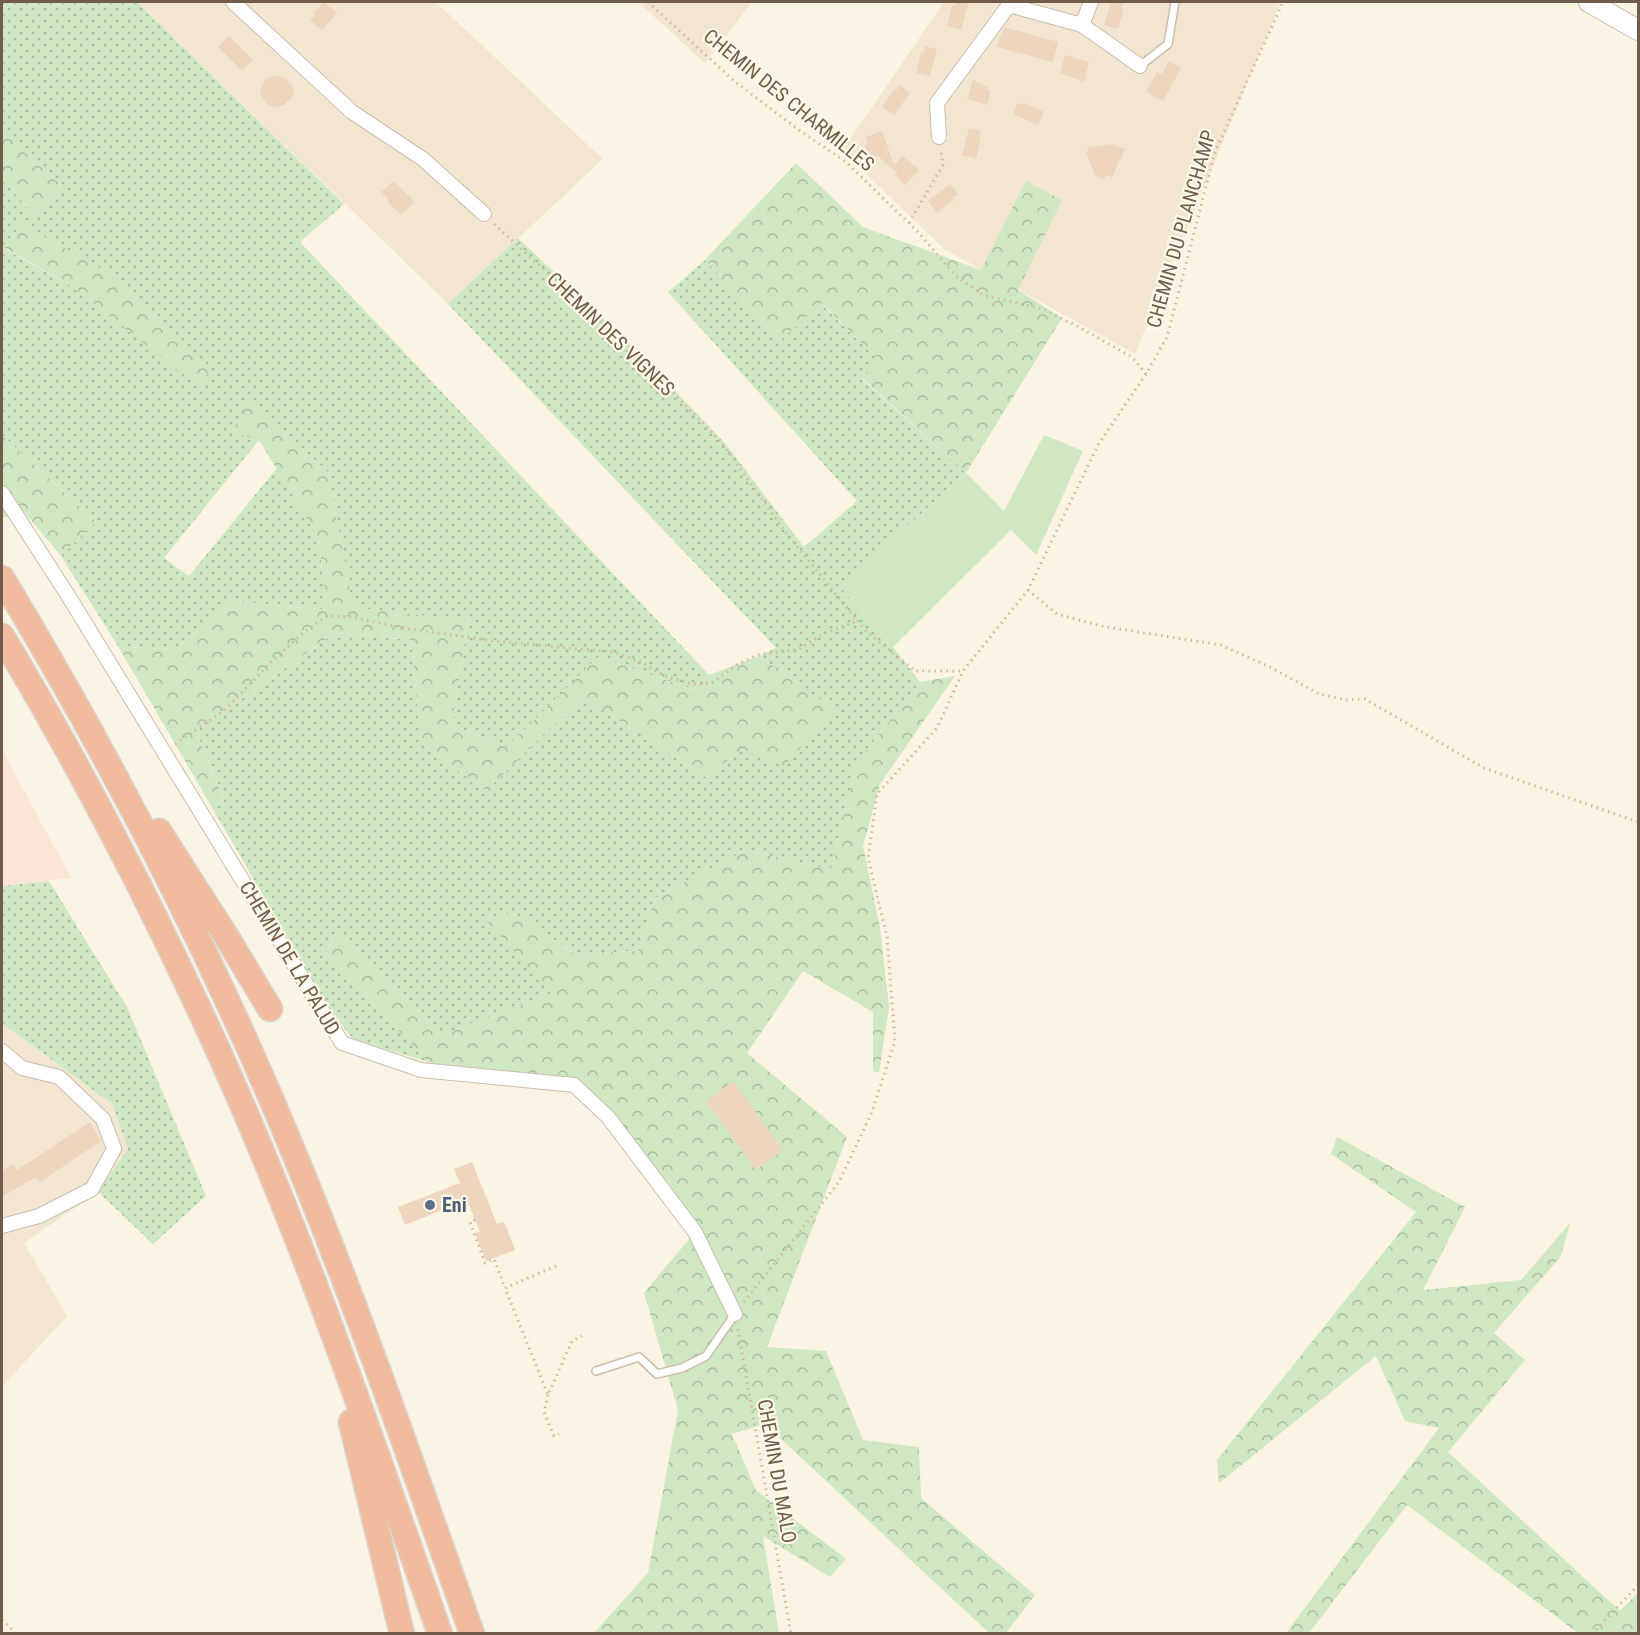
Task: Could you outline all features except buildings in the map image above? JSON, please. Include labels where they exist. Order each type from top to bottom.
[{"type":"highway","points":[[2,578],[119,784],[200,944],[284,1131],[351,1295],[472,1634]]},
{"type":"highway","points":[[2,636],[86,784],[206,1025],[327,1315],[440,1634]]},
{"type":"highway","points":[[57,672],[228,939],[270,1009]]},
{"type":"highway","points":[[327,1315],[402,1634]]},
{"type":"main road","points":[[1589,2],[1638,30]]},
{"type":"street","points":[[233,2],[352,112],[423,159],[484,214]]},
{"type":"street","points":[[1082,25],[1091,2]]},
{"type":"street","points":[[939,137],[937,103],[1009,4],[1082,25],[1140,66]]},
{"type":"street","name":"CHEMIN DE LA PALUD","points":[[2,493],[69,597],[342,1043],[421,1070],[574,1085],[608,1117],[695,1232],[735,1314]]},
{"type":"street","points":[[2,1052],[22,1068],[59,1077],[103,1119],[114,1149],[92,1189],[39,1216],[2,1226]]},
{"type":"lane","points":[[1140,66],[1168,44],[1175,2]]},
{"type":"lane","points":[[596,1371],[639,1357],[657,1374],[682,1368],[706,1356],[735,1314]]},
{"type":"path","name":"CHEMIN DES CHARMILLES","points":[[648,2],[734,81],[846,162],[909,223],[956,276],[983,295],[1043,309],[1132,357],[1146,374]]},
{"type":"path","name":"CHEMIN DU PLANCHAMP","points":[[735,1314],[839,1182],[872,1112],[895,1041],[887,937],[868,858],[877,794],[937,728],[963,671],[1028,590],[1098,446],[1146,374],[1167,337],[1215,152],[1283,2]]},
{"type":"path","points":[[909,223],[943,165],[939,137]]},
{"type":"path","name":"CHEMIN DES VIGNES","points":[[484,214],[625,343],[722,443],[786,533],[866,631],[915,671],[963,671]]},
{"type":"path","points":[[1028,590],[1057,614],[1101,626],[1221,645],[1272,668],[1319,694],[1346,700],[1365,699],[1484,768],[1638,822]]},
{"type":"path","points":[[164,752],[225,710],[270,663],[303,633],[327,616],[350,617],[411,629],[494,641],[614,652],[641,662],[666,676],[692,684],[712,683],[738,664],[757,655],[799,649],[824,634],[857,621]]},
{"type":"path","points":[[475,1220],[470,1222],[485,1263],[494,1259],[548,1395]]},
{"type":"path","points":[[505,1288],[556,1266]]},
{"type":"path","name":"CHEMIN DU MALO","points":[[735,1314],[791,1634]]},
{"type":"path","points":[[559,1434],[554,1436],[544,1412],[548,1395],[572,1341],[582,1336]]},
{"type":"path","points":[[1592,1634],[1638,1585]]},
{"type":"path","points":[[2,1620],[16,1634]]},
{"type":"shaded area","points":[[137,2],[436,2],[603,159],[448,304]]},
{"type":"shaded area","points":[[638,2],[752,2],[705,63]]},
{"type":"shaded area","points":[[944,2],[1281,2],[1135,354],[944,249],[842,151]]},
{"type":"shaded area","points":[[2,750],[71,878],[2,886]]},
{"type":"shaded area","points":[[2,1023],[112,1104],[128,1149],[98,1192],[24,1243],[67,1316],[2,1387]]},
{"type":"green space","points":[[2,2],[137,2],[344,204],[300,242],[709,675],[692,689],[598,657],[507,747],[452,725],[468,621],[353,608],[328,472],[259,440],[164,558],[189,576],[277,468],[319,538],[326,610],[232,601],[175,650],[118,646],[61,556],[96,522],[2,435],[2,179],[33,214],[62,186],[2,132]],"holes":[[[21,224],[203,388],[71,286],[5,249]]]},
{"type":"green space","points":[[2,132],[62,186],[33,214],[2,179]]},
{"type":"green space","points":[[796,163],[863,227],[981,270],[1026,181],[1062,200],[1018,290],[1062,318],[966,473],[862,378],[878,359],[821,303],[780,341],[705,260]]},
{"type":"green space","points":[[21,224],[102,269],[210,367],[202,389],[71,286],[5,248]]},
{"type":"green space","points":[[518,238],[629,343],[725,443],[804,547],[857,501],[668,292],[705,260],[780,341],[820,303],[878,359],[862,379],[966,473],[840,587],[893,647],[920,682],[856,764],[831,870],[746,850],[655,898],[638,951],[575,954],[511,911],[487,920],[552,993],[441,1035],[336,931],[326,953],[428,1062],[353,1039],[329,1009],[214,811],[224,799],[196,731],[335,633],[411,640],[421,743],[486,791],[582,697],[706,777],[742,749],[835,711],[759,656],[776,648],[448,304]]},
{"type":"green space","points":[[249,398],[328,472],[353,607],[468,621],[452,725],[507,747],[598,657],[692,689],[709,675],[759,656],[836,711],[783,766],[742,749],[706,777],[582,697],[486,791],[421,743],[411,640],[335,633],[196,731],[224,800],[214,811],[118,646],[175,650],[232,601],[326,610],[319,538],[259,440],[232,432]]},
{"type":"green space","points":[[2,435],[96,522],[61,556],[24,512],[2,518]]},
{"type":"green space","points":[[1044,435],[1083,451],[1036,555],[1011,530],[893,647],[840,587],[966,473],[1004,511]]},
{"type":"green space","points":[[955,676],[880,784],[863,846],[880,928],[889,1007],[879,1073],[873,1071],[873,1012],[803,971],[747,1053],[847,1137],[767,1347],[826,1351],[863,1440],[919,1447],[921,1498],[1035,1595],[1006,1633],[989,1633],[765,1424],[732,1434],[756,1490],[846,1559],[830,1577],[763,1536],[779,1633],[594,1633],[648,1573],[678,1410],[644,1293],[695,1232],[574,1085],[428,1062],[326,953],[336,931],[441,1035],[551,993],[486,920],[511,911],[575,954],[638,951],[655,898],[746,850],[831,870],[856,764],[920,682]]},
{"type":"green space","points":[[49,881],[127,1007],[206,1196],[153,1244],[98,1192],[128,1149],[112,1104],[2,1023],[2,886]]},
{"type":"green space","points":[[1337,1137],[1465,1207],[1423,1290],[1521,1280],[1570,1223],[1561,1256],[1494,1333],[1525,1360],[1448,1452],[1620,1611],[1638,1593],[1638,1633],[1578,1633],[1407,1505],[1309,1633],[1286,1633],[1439,1428],[1405,1421],[1376,1356],[1219,1483],[1217,1460],[1416,1212],[1331,1154]]},
{"type":"place","name":"Eni","points":[[430,1205]]}]
